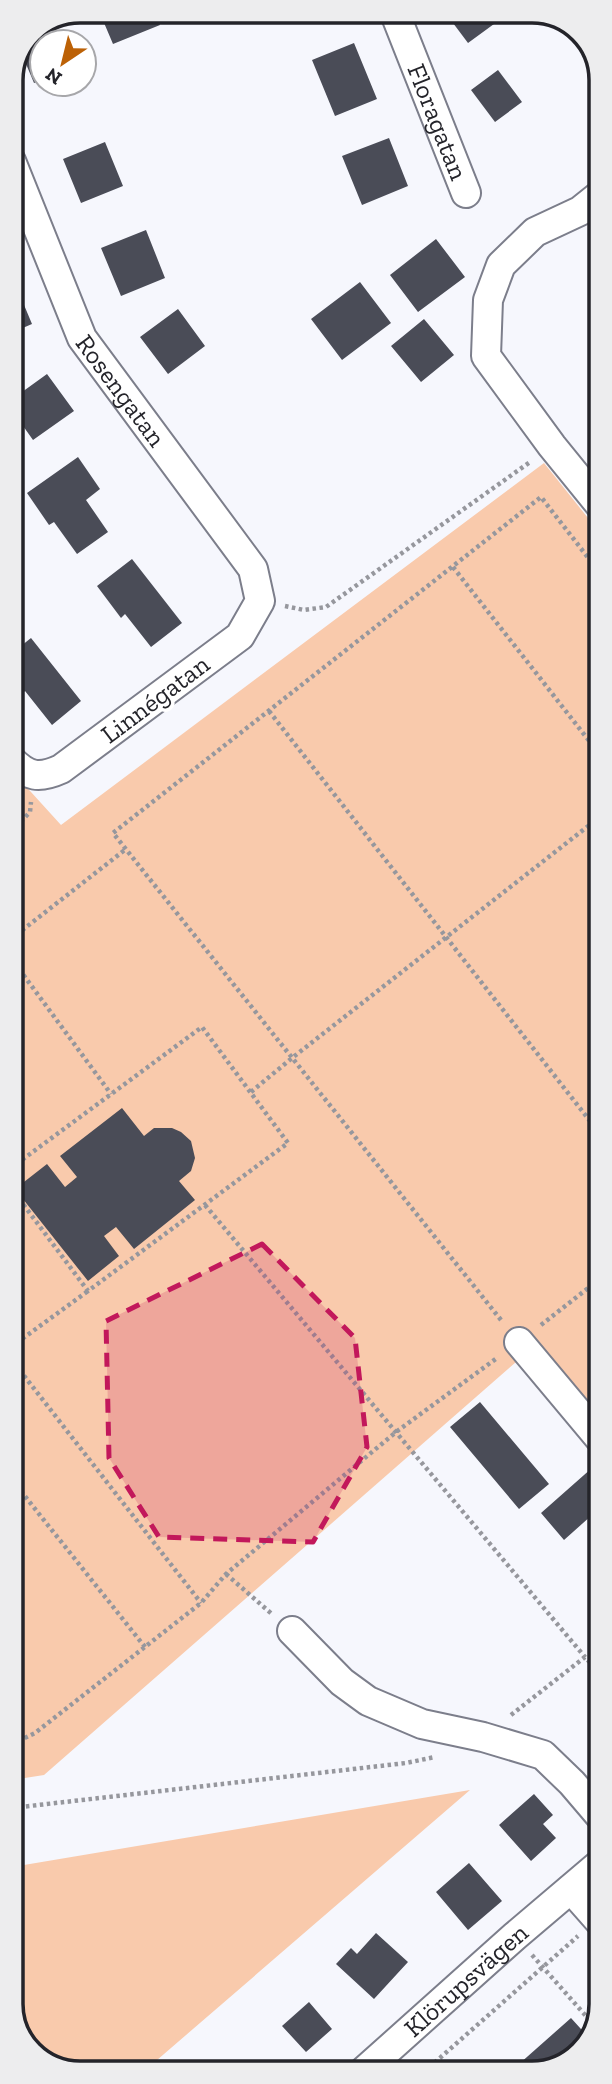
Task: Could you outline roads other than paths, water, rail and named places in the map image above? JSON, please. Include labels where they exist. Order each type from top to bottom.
[{"type":"street","name":"Floragatan","points":[[399,23],[466,193]]},
{"type":"street","name":"Rosengatan","points":[[23,191],[82,338],[253,569],[260,601]]},
{"type":"street","points":[[589,204],[580,211],[535,232],[500,265],[488,300],[486,356],[589,491]]},
{"type":"street","name":"Linnégatan","points":[[23,768],[48,775],[61,769],[240,636],[260,601]]},
{"type":"street","points":[[519,1342],[589,1426]]},
{"type":"street","points":[[292,1630],[342,1682],[368,1700],[422,1724],[543,1755],[589,1803]]},
{"type":"street","name":"Klörupsvägen","points":[[375,2061],[589,1873]]},
{"type":"street","points":[[571,1889],[589,1909]]}]
